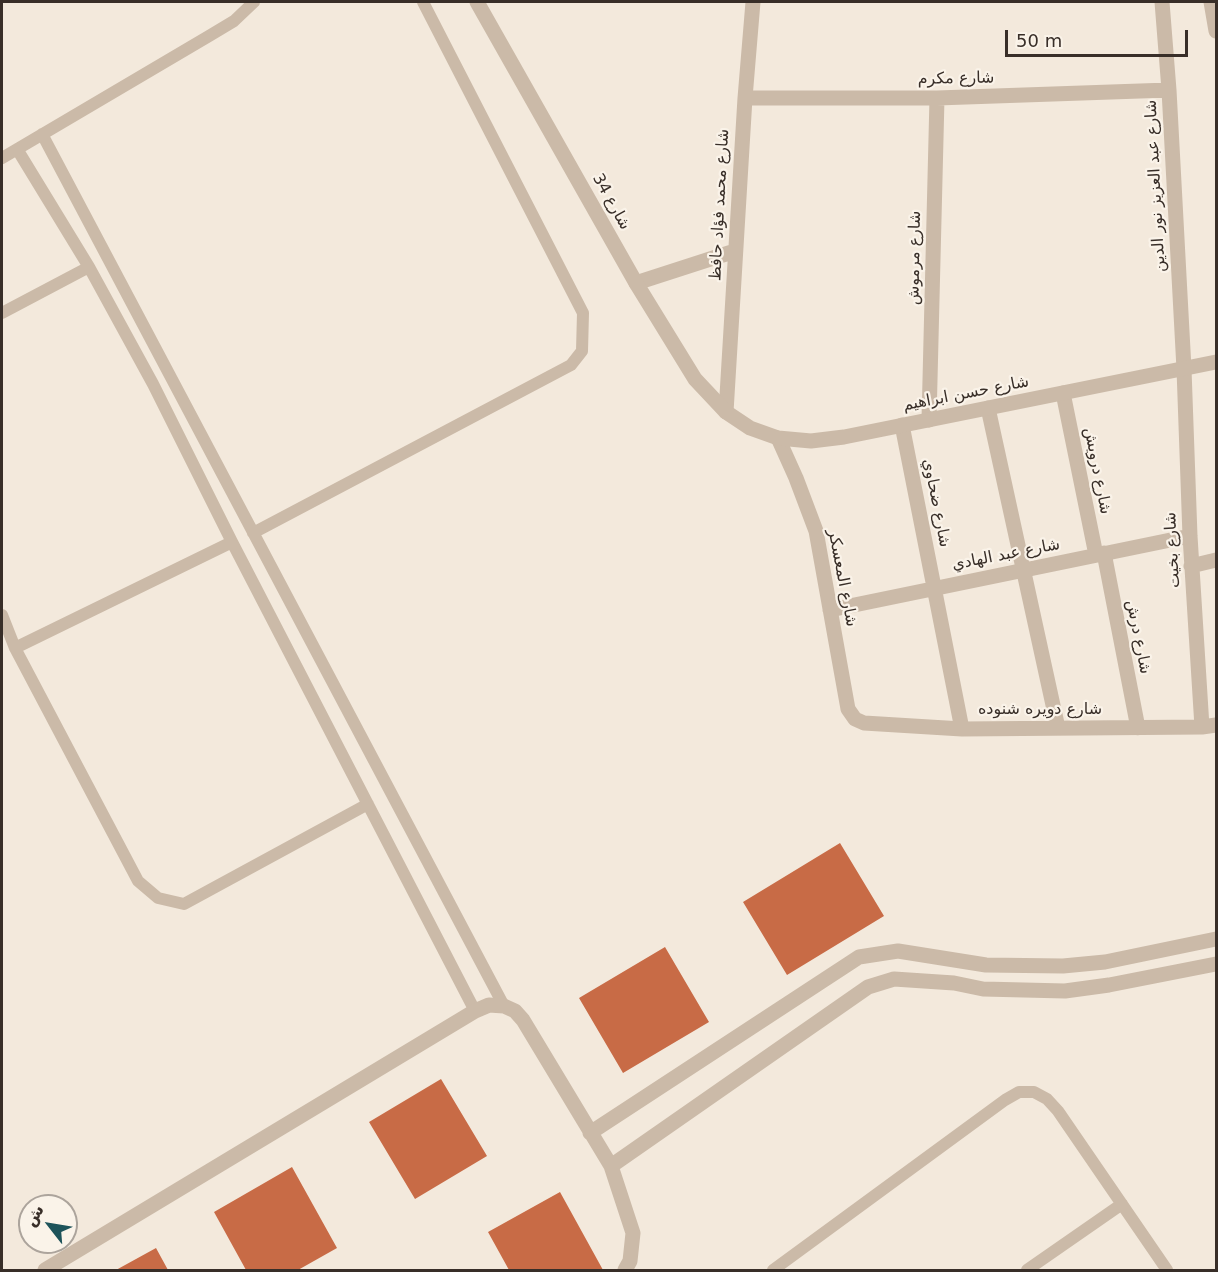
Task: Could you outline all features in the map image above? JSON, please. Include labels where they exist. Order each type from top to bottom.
[{"type":"street","name":"شارع 34","points":[[477,2],[636,283],[695,379],[726,412]]},
{"type":"street","name":"شارع محمد فؤاد حافظ","points":[[726,412],[753,2]]},
{"type":"street","name":"شارع عبد العزيز نور الدين","points":[[1162,2],[1184,369]]},
{"type":"street","points":[[1211,2],[1216,31]]},
{"type":"street","name":"شارع مكرم","points":[[745,98],[937,98],[1169,90]]},
{"type":"street","name":"شارع مرموش","points":[[929,420],[937,98]]},
{"type":"street","points":[[636,283],[735,251]]},
{"type":"street","name":"شارع حسن ابراهيم","points":[[726,412],[750,428],[778,438],[811,441],[844,437],[1216,362]]},
{"type":"street","name":"شارع بخيت","points":[[1184,369],[1191,566],[1209,726]]},
{"type":"street","name":"شارع درويش","points":[[1064,393],[1100,554]]},
{"type":"street","points":[[988,408],[1058,728]]},
{"type":"street","name":"شارع ضحاوي","points":[[902,425],[962,729]]},
{"type":"street","name":"شارع المعسكر","points":[[778,438],[816,531],[848,709],[855,719],[864,723]]},
{"type":"street","name":"شارع عبد الهادي","points":[[830,610],[1190,536]]},
{"type":"street","name":"شارع درش","points":[[1100,554],[1138,728]]},
{"type":"street","points":[[1191,566],[1216,560]]},
{"type":"street","name":"شارع دويره شنوده","points":[[864,723],[962,729],[1209,726]]},
{"type":"street","points":[[590,1134],[859,957],[898,951],[986,965],[1063,966],[1105,962],[1216,939]]},
{"type":"street","points":[[611,1166],[868,987],[894,979],[954,983],[983,989],[1065,991],[1109,986],[1216,963]]},
{"type":"street","points":[[45,1270],[475,1011],[489,1005],[504,1006],[515,1011],[523,1020],[611,1166],[633,1233],[630,1261],[625,1270]]},
{"type":"lane","points":[[2,158],[234,21],[254,2]]},
{"type":"lane","points":[[253,533],[571,365],[582,351],[583,313],[423,2]]},
{"type":"lane","points":[[42,134],[504,1006]]},
{"type":"lane","points":[[17,149],[89,267],[153,384],[232,542],[475,1011]]},
{"type":"lane","points":[[2,313],[89,267]]},
{"type":"lane","points":[[15,648],[232,542]]},
{"type":"lane","points":[[2,615],[15,648],[138,881],[158,898],[184,904],[368,804]]},
{"type":"lane","points":[[773,1270],[1018,1092],[1034,1092],[1047,1099],[1058,1111],[1167,1270]]},
{"type":"lane","points":[[1027,1270],[1122,1204]]},
{"type":"building","points":[[840,843],[884,916],[787,975],[743,902]]},
{"type":"building","points":[[665,947],[709,1022],[623,1073],[579,998]]},
{"type":"building","points":[[441,1079],[487,1156],[415,1199],[369,1122]]},
{"type":"building","points":[[292,1167],[337,1248],[298,1270],[246,1270],[214,1212]]},
{"type":"building","points":[[560,1192],[603,1270],[509,1270],[488,1232]]},
{"type":"building","points":[[156,1248],[168,1270],[116,1270]]}]
